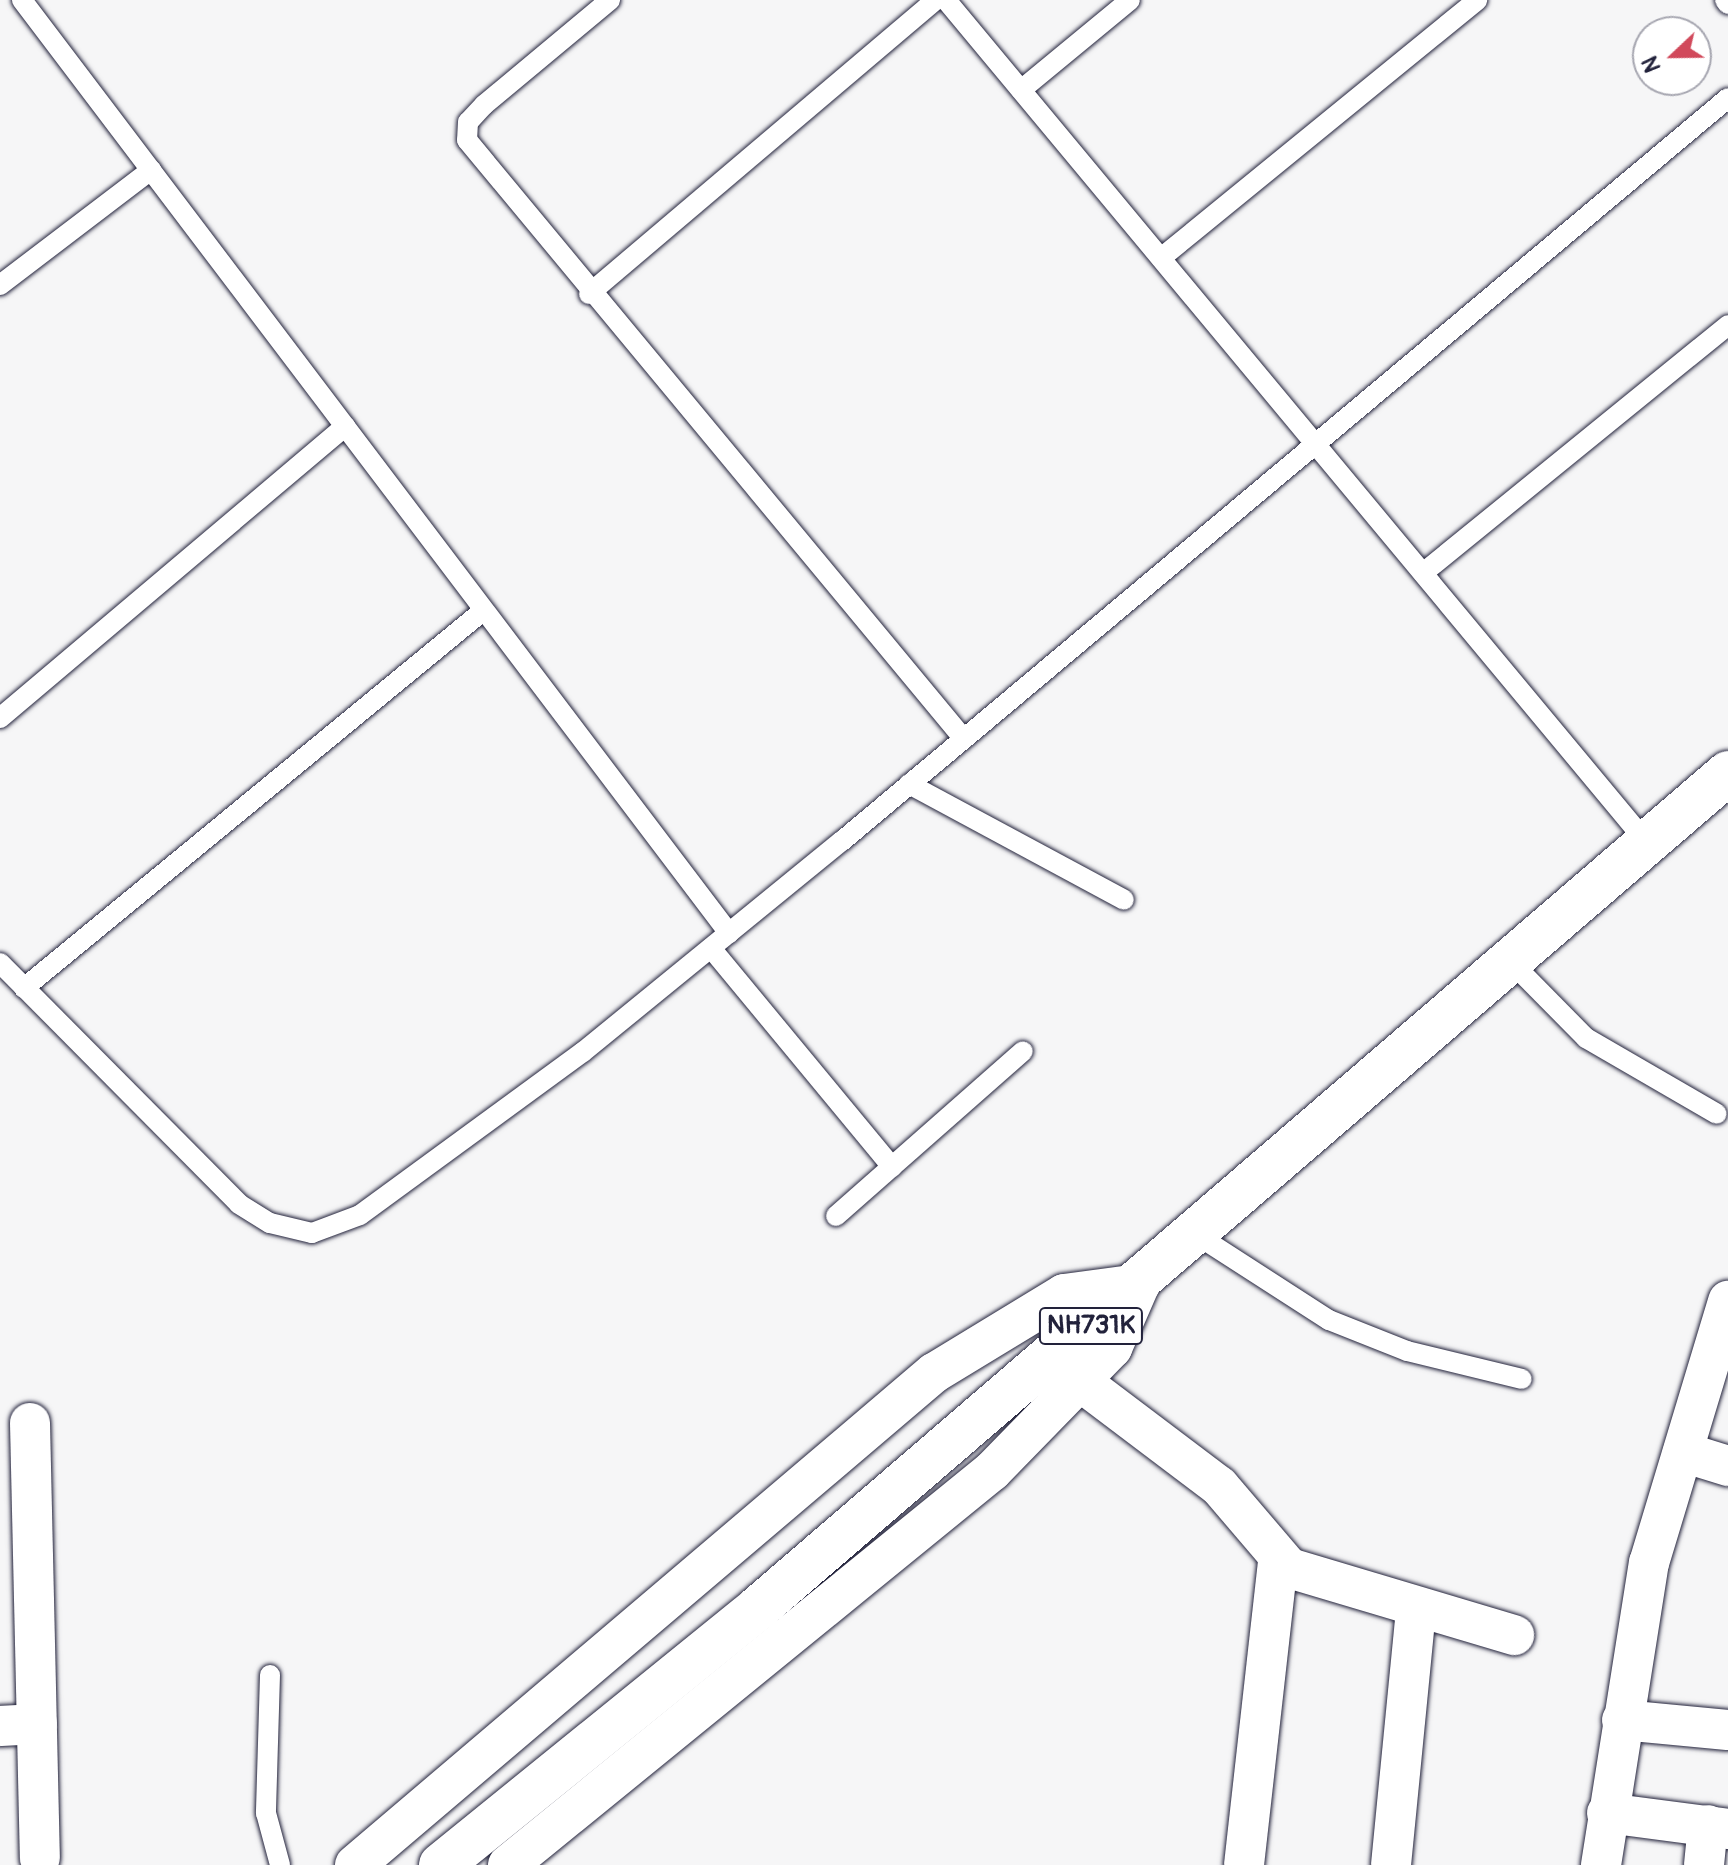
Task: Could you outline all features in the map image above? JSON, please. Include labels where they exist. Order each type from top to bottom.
[{"type":"highway","name":"NH731K","points":[[441,1865],[1140,1284],[1728,773]]},
{"type":"street","points":[[508,1865],[992,1471],[1112,1348],[1140,1284]]},
{"type":"street","points":[[355,1865],[934,1373],[1064,1294],[1140,1284]]},
{"type":"street","points":[[1601,1865],[1649,1563],[1728,1301]]},
{"type":"street","points":[[1080,1381],[1219,1486],[1278,1560],[1416,1609],[1514,1635]]},
{"type":"street","points":[[30,1423],[18,1725],[40,1858]]},
{"type":"street","points":[[1683,1452],[1728,1466]]},
{"type":"street","points":[[1244,1865],[1278,1560]]},
{"type":"street","points":[[1391,1865],[1416,1609]]},
{"type":"street","points":[[1622,1720],[1728,1730]]},
{"type":"street","points":[[1607,1813],[1718,1827],[1704,1865]]},
{"type":"lane","points":[[22,0],[729,933]]},
{"type":"lane","points":[[610,0],[484,105],[468,122],[467,140],[589,294],[964,739]]},
{"type":"lane","points":[[589,294],[936,0]]},
{"type":"lane","points":[[946,0],[1647,843]]},
{"type":"lane","points":[[1021,90],[1130,0]]},
{"type":"lane","points":[[1161,258],[1477,0]]},
{"type":"lane","points":[[0,963],[239,1204],[270,1223],[312,1233],[360,1215],[711,948],[1728,98]]},
{"type":"lane","points":[[0,285],[151,170]]},
{"type":"lane","points":[[1423,573],[1728,325]]},
{"type":"lane","points":[[0,718],[345,426]]},
{"type":"lane","points":[[24,988],[484,610]]},
{"type":"lane","points":[[909,784],[1124,900]]},
{"type":"lane","points":[[711,948],[892,1167]]},
{"type":"lane","points":[[1511,962],[1586,1038],[1717,1114]]},
{"type":"lane","points":[[836,1216],[1023,1051]]},
{"type":"lane","points":[[1197,1235],[1329,1320],[1407,1351],[1522,1379]]},
{"type":"lane","points":[[270,1675],[266,1813],[280,1865]]}]
